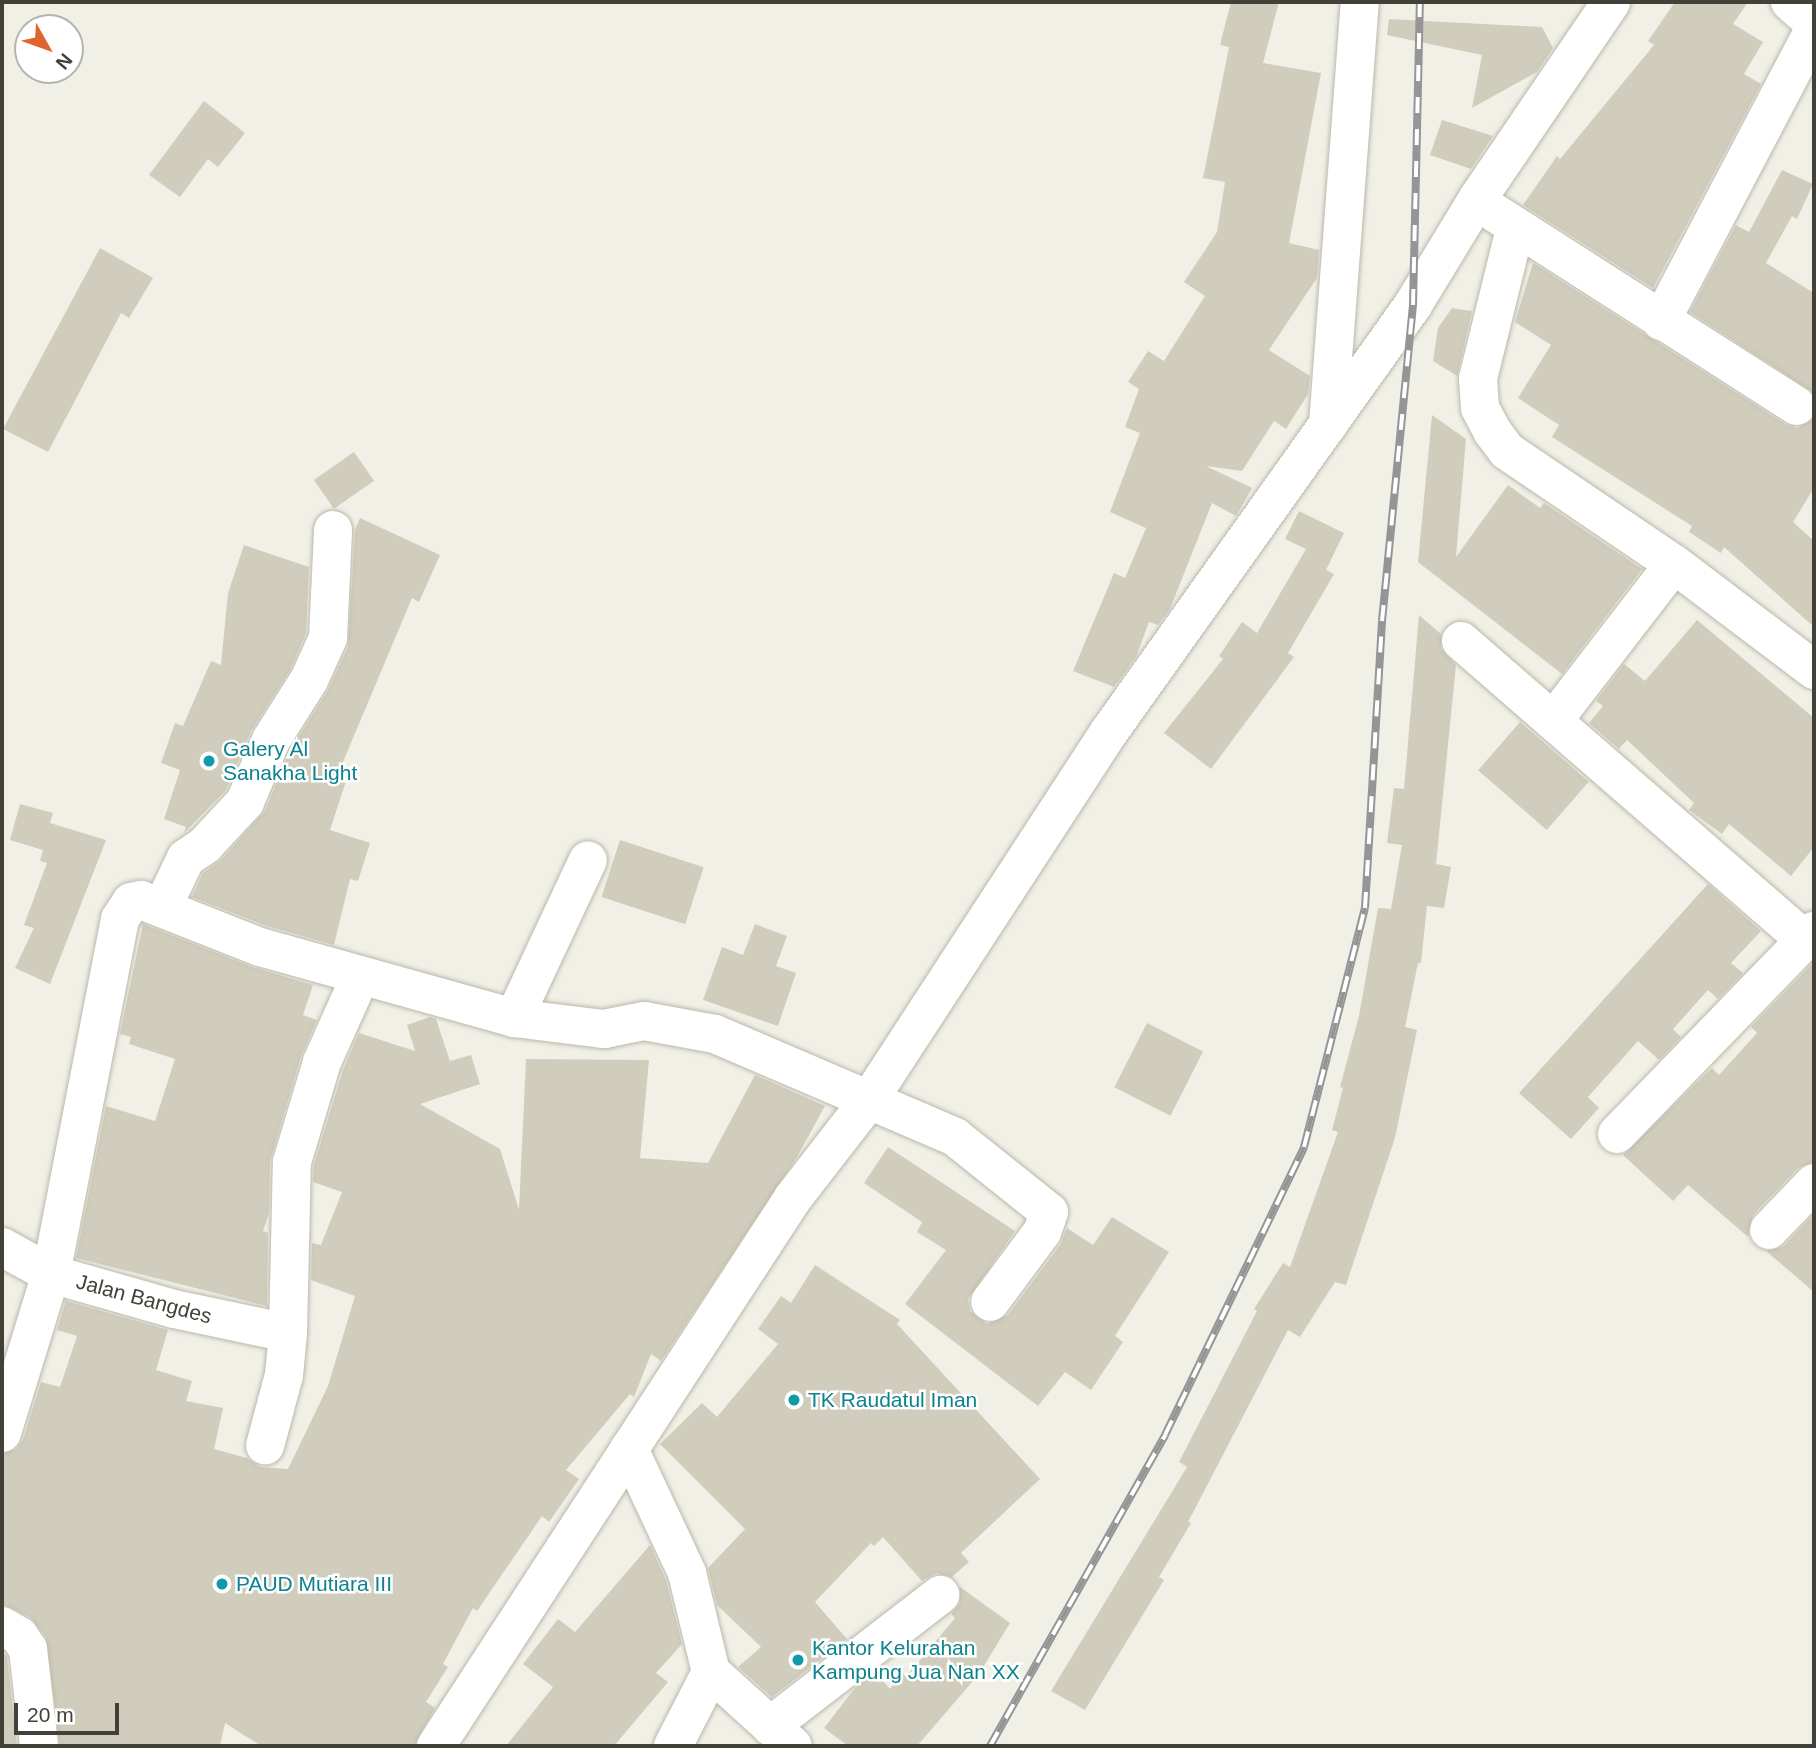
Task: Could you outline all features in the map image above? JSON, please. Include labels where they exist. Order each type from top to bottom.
[{"type":"street","points":[[1328,425],[1360,2]]},
{"type":"street","points":[[451,1741],[629,1449],[793,1198],[869,1100],[1109,732],[1413,305],[1478,198],[1611,2]]},
{"type":"street","points":[[1790,2],[1814,23]]},
{"type":"street","points":[[1661,321],[1814,29]]},
{"type":"street","points":[[1478,198],[1515,229],[1797,406]]},
{"type":"street","points":[[1515,229],[1478,379],[1480,408],[1507,451],[1674,564],[1814,670]]},
{"type":"street","points":[[162,908],[186,858],[205,845],[246,802],[271,740],[309,680],[328,638],[334,530]]},
{"type":"street","points":[[1553,721],[1674,564]]},
{"type":"street","points":[[1461,641],[1810,935],[1617,1134]]},
{"type":"street","points":[[514,1018],[589,860]]},
{"type":"street","points":[[2,1247],[51,1274],[120,919],[131,902],[141,900],[260,947],[514,1018],[604,1029],[644,1021],[677,1024],[753,1049],[955,1137],[1049,1212],[1042,1232],[990,1302]]},
{"type":"street","points":[[265,1446],[284,1375],[288,1333],[292,1162],[322,1062],[360,977]]},
{"type":"street","points":[[1769,1230],[1814,1183]]},
{"type":"street","name":"Jalan Bangdes","points":[[2,1433],[51,1274],[174,1309],[288,1333]]},
{"type":"street","points":[[629,1449],[687,1573],[711,1672],[782,1736],[940,1595]]},
{"type":"street","points":[[2,1626],[19,1636],[28,1649],[39,1746]]},
{"type":"street","points":[[673,1746],[711,1672]]},
{"type":"building","points":[[1231,2],[1279,2],[1263,63],[1321,73],[1289,243],[1319,250],[1317,278],[1269,350],[1310,376],[1308,394],[1286,429],[1274,421],[1242,471],[1206,466],[1252,488],[1236,516],[1212,503],[1170,609],[1158,625],[1149,622],[1136,657],[1114,687],[1073,671],[1114,573],[1125,578],[1146,528],[1110,512],[1140,433],[1125,427],[1139,389],[1128,382],[1148,351],[1164,361],[1205,296],[1184,282],[1217,232],[1225,182],[1203,178],[1229,47],[1220,45]]},
{"type":"building","points":[[1675,2],[1748,2],[1733,24],[1763,42],[1744,74],[1761,84],[1653,288],[1523,205],[1557,156],[1560,159],[1654,45],[1648,41]]},
{"type":"building","points":[[1389,19],[1542,27],[1553,48],[1537,72],[1472,108],[1482,55],[1387,35]]},
{"type":"building","points":[[204,101],[245,133],[218,167],[208,159],[180,197],[149,175]]},
{"type":"building","points":[[1442,120],[1493,136],[1471,169],[1430,155]]},
{"type":"building","points":[[1782,170],[1813,184],[1797,219],[1792,216],[1766,263],[1814,293],[1814,393],[1690,312],[1736,225],[1749,232]]},
{"type":"building","points":[[100,248],[153,278],[129,318],[121,313],[48,452],[3,429]]},
{"type":"building","points":[[1533,263],[1785,424],[1797,428],[1814,419],[1814,488],[1793,522],[1814,541],[1814,627],[1724,547],[1721,553],[1689,532],[1692,526],[1552,437],[1559,425],[1518,398],[1551,345],[1515,322]]},
{"type":"building","points":[[1452,308],[1472,311],[1457,376],[1433,361],[1438,328]]},
{"type":"building","points":[[1432,415],[1466,439],[1456,557],[1508,485],[1540,508],[1544,503],[1642,569],[1562,674],[1418,562]]},
{"type":"building","points":[[354,452],[374,481],[334,509],[314,480]]},
{"type":"building","points":[[1299,511],[1344,533],[1326,570],[1334,574],[1288,653],[1294,657],[1211,769],[1164,733],[1223,659],[1219,656],[1242,622],[1257,633],[1306,549],[1285,539]]},
{"type":"building","points":[[360,518],[440,555],[419,602],[412,598],[340,769],[349,772],[330,830],[370,843],[358,881],[350,879],[334,945],[267,926],[192,897],[203,873],[221,860],[265,811],[290,750],[327,692],[348,647],[355,530]]},
{"type":"building","points":[[244,545],[309,567],[306,633],[290,670],[251,731],[226,790],[184,833],[186,827],[164,819],[180,770],[161,763],[175,723],[183,726],[211,661],[221,665],[228,593]]},
{"type":"building","points":[[1419,615],[1441,634],[1441,649],[1456,665],[1436,864],[1451,867],[1444,908],[1427,906],[1421,963],[1418,963],[1405,1027],[1417,1030],[1395,1138],[1346,1285],[1335,1282],[1300,1337],[1288,1330],[1188,1522],[1191,1523],[1159,1577],[1164,1580],[1085,1710],[1051,1691],[1187,1467],[1179,1462],[1257,1311],[1254,1309],[1283,1263],[1290,1267],[1338,1132],[1332,1130],[1343,1088],[1340,1087],[1359,1016],[1378,908],[1391,909],[1402,845],[1387,843],[1394,788],[1404,789]]},
{"type":"building","points":[[1697,620],[1814,718],[1814,847],[1791,876],[1729,824],[1722,834],[1689,810],[1694,803],[1627,740],[1619,749],[1589,723],[1603,706],[1596,701],[1624,664],[1645,681]]},
{"type":"building","points":[[1520,722],[1589,782],[1547,830],[1478,770]]},
{"type":"building","points":[[20,804],[53,813],[50,823],[106,840],[50,984],[15,968],[34,928],[24,925],[47,863],[40,861],[43,850],[10,840]]},
{"type":"building","points":[[620,840],[704,867],[685,924],[601,897]]},
{"type":"building","points":[[1708,884],[1761,931],[1731,963],[1743,973],[1718,999],[1708,990],[1673,1029],[1681,1037],[1659,1060],[1638,1041],[1588,1097],[1599,1108],[1571,1139],[1519,1093]]},
{"type":"building","points":[[143,924],[252,967],[313,985],[303,1015],[317,1020],[301,1056],[270,1161],[269,1213],[263,1231],[268,1233],[267,1306],[76,1258],[106,1106],[155,1121],[175,1059],[129,1044],[131,1037],[120,1034]]},
{"type":"building","points":[[755,924],[787,936],[776,966],[796,973],[778,1026],[703,1000],[722,947],[743,955]]},
{"type":"building","points":[[1814,962],[1814,1162],[1798,1168],[1753,1215],[1748,1237],[1688,1185],[1673,1201],[1623,1155],[1712,1068],[1719,1075],[1757,1033],[1751,1027]]},
{"type":"building","points":[[430,1017],[436,1019],[450,1061],[471,1055],[480,1084],[420,1104],[500,1149],[519,1210],[526,1059],[649,1060],[640,1158],[708,1163],[755,1075],[825,1106],[797,1157],[661,1361],[651,1354],[634,1397],[630,1394],[566,1470],[579,1479],[549,1522],[542,1516],[477,1611],[473,1608],[443,1664],[448,1667],[426,1702],[435,1708],[414,1746],[261,1746],[225,1723],[220,1746],[60,1746],[46,1637],[30,1617],[2,1604],[2,1454],[16,1449],[23,1440],[41,1382],[60,1387],[77,1336],[57,1330],[66,1301],[168,1330],[156,1370],[192,1381],[186,1401],[223,1408],[214,1449],[247,1458],[260,1467],[288,1469],[328,1386],[355,1296],[311,1280],[312,1243],[321,1245],[342,1192],[313,1182],[314,1165],[343,1070],[359,1033],[415,1051],[407,1025]]},
{"type":"building","points":[[1147,1023],[1203,1052],[1170,1116],[1114,1087]]},
{"type":"building","points":[[888,1147],[1015,1231],[968,1299],[970,1311],[987,1324],[1008,1315],[1060,1245],[1067,1228],[1093,1245],[1112,1217],[1169,1252],[1115,1336],[1123,1342],[1091,1390],[1065,1372],[1038,1406],[905,1304],[946,1250],[917,1232],[922,1222],[864,1183]]},
{"type":"building","points":[[1814,1214],[1814,1292],[1766,1251],[1784,1246]]},
{"type":"building","points":[[815,1265],[900,1320],[897,1324],[1040,1479],[961,1553],[969,1562],[952,1577],[936,1573],[922,1581],[883,1537],[874,1546],[871,1543],[815,1602],[847,1639],[772,1697],[738,1667],[761,1647],[717,1605],[708,1568],[745,1529],[660,1444],[702,1403],[717,1417],[778,1344],[758,1329],[781,1296],[791,1303]]},
{"type":"building","points":[[650,1545],[666,1580],[682,1644],[656,1673],[668,1682],[614,1746],[506,1746],[553,1687],[523,1664],[558,1619],[575,1632]]},
{"type":"building","points":[[960,1587],[1010,1623],[979,1674],[917,1746],[848,1746],[824,1728],[855,1688],[875,1672],[890,1689],[903,1674],[906,1677],[955,1618],[951,1614],[960,1603]]},
{"type":"building","points":[[2,1651],[7,1657],[17,1746],[2,1746]]},
{"type":"railway","points":[[990,1746],[1165,1435],[1304,1147],[1365,908],[1382,621],[1413,305],[1420,2]]},
{"type":"place","name":"Galery Al Sanakha Light","points":[[209,761]]},
{"type":"place","name":"TK Raudatul Iman","points":[[794,1400]]},
{"type":"place","name":"PAUD Mutiara III","points":[[222,1584]]},
{"type":"place","name":"Kantor Kelurahan Kampung Jua Nan XX","points":[[798,1660]]}]
